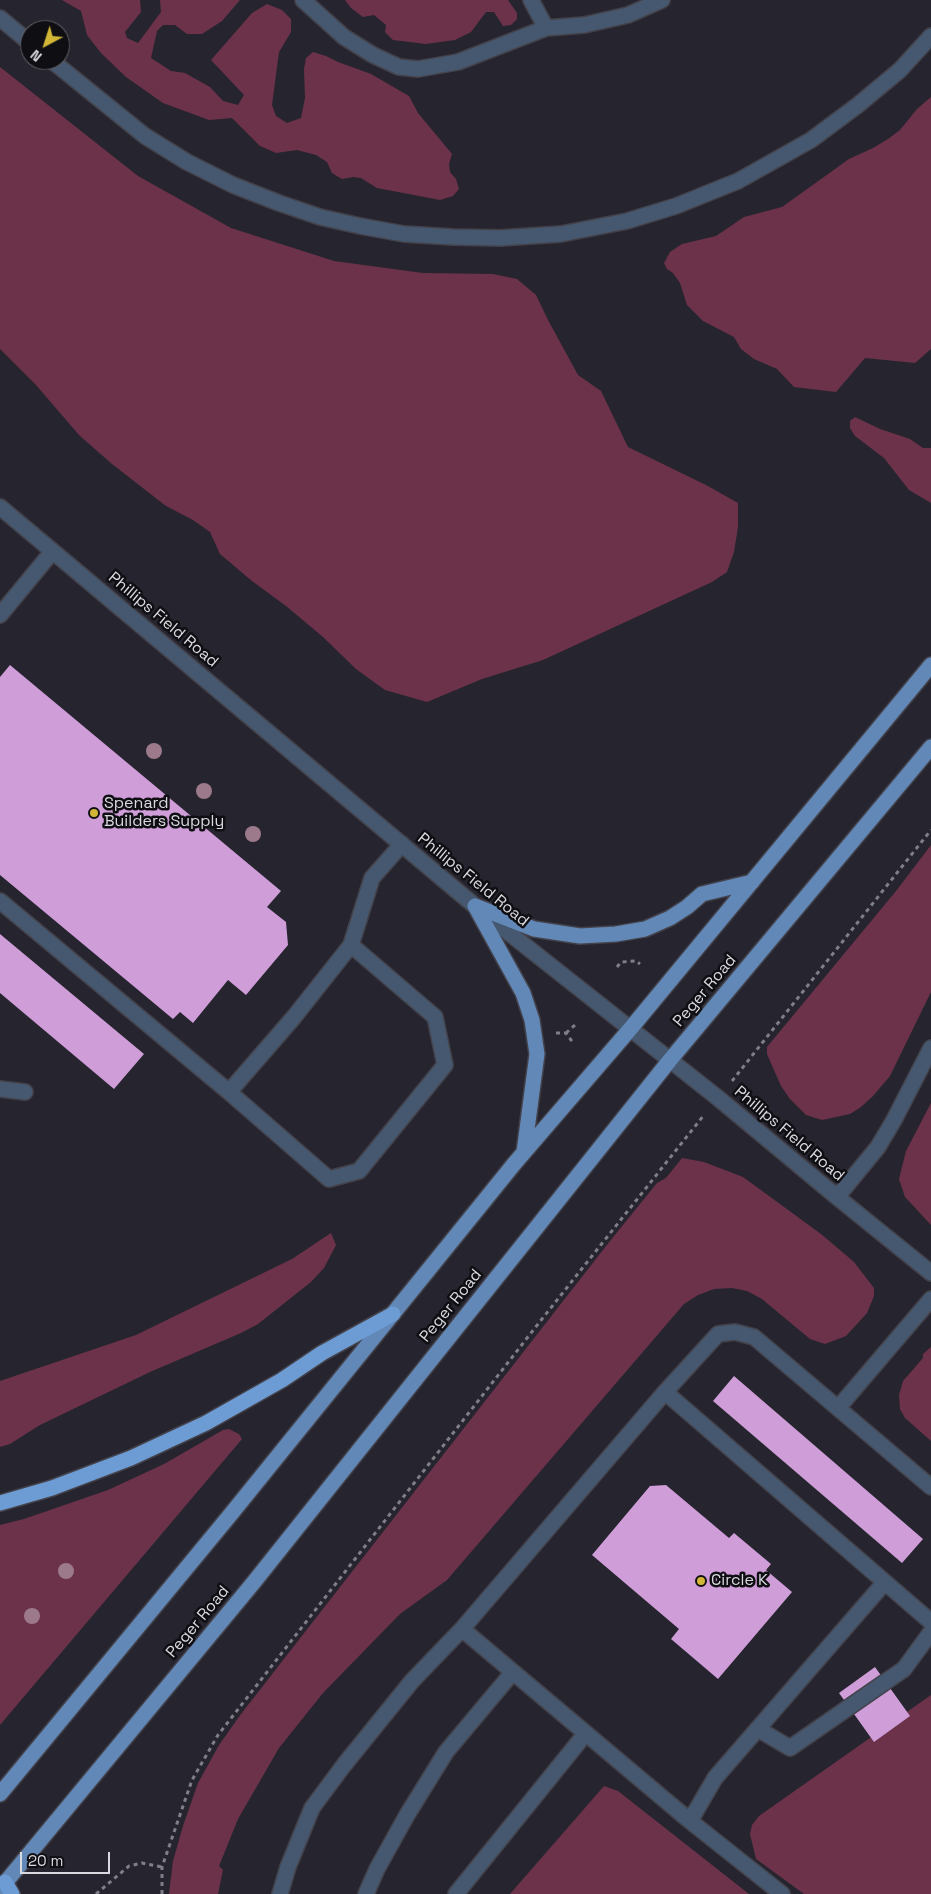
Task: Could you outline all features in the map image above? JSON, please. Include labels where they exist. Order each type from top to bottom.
[{"type":"highway","points":[[0,1503],[52,1488],[123,1461],[197,1426],[282,1380],[322,1353],[393,1314]]},
{"type":"main road","name":"Peger Road","points":[[0,1794],[524,1152],[631,1028],[931,665]]},
{"type":"main road","name":"Peger Road","points":[[6,1888],[254,1582],[670,1060],[931,746]]},
{"type":"main road","points":[[475,906],[534,929],[580,936],[616,934],[645,929],[670,918],[702,894],[752,882]]},
{"type":"main road","points":[[475,906],[523,993],[532,1020],[537,1054],[524,1152]]},
{"type":"street","points":[[303,0],[344,37],[373,55],[399,68],[418,69],[458,62],[546,28],[584,25],[628,15],[662,0]]},
{"type":"street","points":[[531,0],[546,28]]},
{"type":"street","points":[[0,18],[20,35]]},
{"type":"street","points":[[63,70],[145,136],[188,162],[242,189],[320,216],[360,226],[404,234],[500,238],[561,234],[627,221],[676,206],[738,181],[811,140],[858,105],[900,70],[931,36]]},
{"type":"street","name":"Phillips Field Road","points":[[0,507],[475,906],[631,1028],[931,1273]]},
{"type":"street","points":[[0,615],[52,552]]},
{"type":"street","points":[[229,1092],[294,1017],[351,945],[372,878],[402,844]]},
{"type":"street","points":[[0,901],[229,1092],[329,1179],[359,1171],[445,1065],[435,1018],[351,945]]},
{"type":"street","points":[[837,1197],[878,1147],[931,1048]]},
{"type":"street","points":[[0,1089],[25,1092]]},
{"type":"street","points":[[838,1408],[931,1298]]},
{"type":"street","points":[[280,1894],[288,1867],[312,1808],[344,1765],[412,1680],[462,1629],[665,1392],[718,1334],[735,1332],[754,1337],[931,1487]]},
{"type":"street","points":[[665,1392],[931,1622]]},
{"type":"street","points":[[690,1821],[715,1778],[885,1582]]},
{"type":"street","points":[[462,1629],[690,1821],[782,1894]]},
{"type":"street","points":[[758,1729],[790,1748],[904,1669],[931,1632]]},
{"type":"street","points":[[366,1894],[377,1869],[407,1815],[446,1752],[514,1672]]},
{"type":"street","points":[[456,1894],[586,1733]]},
{"type":"path","points":[[763,1043],[931,830]]},
{"type":"path","points":[[617,967],[621,962],[636,961],[640,964]]},
{"type":"path","points":[[552,1033],[566,1033],[574,1025]]},
{"type":"path","points":[[566,1033],[574,1044]]},
{"type":"path","points":[[162,1894],[162,1867],[192,1780],[218,1734],[472,1407],[670,1157]]},
{"type":"path","points":[[96,1894],[129,1866],[142,1863],[162,1867]]},
{"type":"shaded area","points":[[62,0],[140,0],[141,12],[125,32],[127,38],[138,43],[161,12],[160,0],[240,0],[222,21],[202,34],[187,34],[175,25],[163,25],[157,31],[151,58],[171,71],[185,73],[210,87],[223,101],[238,105],[244,95],[211,60],[252,13],[267,4],[282,10],[291,19],[291,32],[279,52],[272,105],[276,116],[287,123],[301,118],[305,98],[304,69],[306,58],[313,52],[326,56],[371,74],[409,96],[418,113],[452,154],[449,164],[450,172],[456,179],[459,189],[453,196],[440,200],[377,188],[361,178],[342,179],[332,173],[327,162],[316,155],[297,150],[276,153],[260,146],[232,118],[209,120],[163,103],[126,77],[101,53],[87,35],[81,11]]},
{"type":"shaded area","points":[[345,0],[508,0],[517,13],[517,19],[511,25],[503,26],[494,12],[486,12],[471,32],[455,40],[426,44],[393,40],[385,32],[386,25],[374,15],[363,17],[351,8]]},
{"type":"shaded area","points":[[0,67],[138,176],[231,228],[334,261],[423,273],[493,274],[517,279],[536,295],[578,375],[601,391],[628,447],[706,485],[738,503],[738,527],[734,552],[727,572],[712,582],[543,660],[482,679],[427,702],[385,690],[356,669],[323,637],[220,554],[210,532],[193,520],[166,506],[112,464],[79,435],[36,385],[0,349]]},
{"type":"shaded area","points":[[931,97],[931,349],[915,363],[865,358],[836,392],[794,387],[777,369],[754,359],[741,349],[734,337],[703,321],[687,305],[680,283],[664,263],[670,252],[682,244],[716,236],[744,217],[782,207],[849,159],[888,139],[900,130],[917,109]]},
{"type":"shaded area","points":[[855,417],[880,429],[910,439],[923,448],[931,448],[931,503],[909,490],[884,458],[855,436],[850,428],[850,421]]},
{"type":"shaded area","points":[[931,845],[931,992],[890,1076],[873,1096],[850,1114],[822,1120],[806,1115],[790,1099],[781,1086],[767,1054],[767,1047],[896,891]]},
{"type":"shaded area","points":[[931,1103],[931,1225],[905,1197],[899,1179],[906,1151]]},
{"type":"shaded area","points":[[682,1158],[704,1162],[743,1177],[821,1234],[854,1262],[874,1288],[874,1296],[867,1313],[846,1336],[825,1344],[810,1339],[762,1299],[747,1291],[732,1288],[714,1289],[698,1295],[684,1304],[447,1580],[400,1614],[323,1693],[279,1748],[238,1819],[219,1866],[223,1870],[218,1894],[169,1894],[173,1861],[183,1826],[198,1783],[219,1745],[241,1714],[606,1246],[657,1183],[666,1178]]},
{"type":"shaded area","points":[[331,1233],[336,1245],[324,1268],[311,1282],[258,1324],[150,1372],[40,1425],[10,1444],[0,1447],[0,1381],[136,1335],[292,1259]]},
{"type":"shaded area","points":[[931,1347],[931,1441],[905,1418],[900,1409],[899,1395],[903,1381],[923,1358],[923,1354]]},
{"type":"shaded area","points":[[229,1429],[239,1434],[242,1439],[0,1725],[0,1525],[24,1519],[108,1490],[164,1464],[223,1430]]},
{"type":"shaded area","points":[[931,1695],[931,1894],[804,1894],[756,1859],[750,1834],[752,1825],[759,1816]]},
{"type":"shaded area","points":[[604,1786],[618,1791],[749,1894],[510,1894]]},
{"type":"building","name":"Spenard Builders Supply","points":[[10,665],[281,891],[267,907],[286,922],[288,945],[246,995],[228,980],[193,1023],[180,1012],[173,1019],[0,875],[0,677]]},
{"type":"building","points":[[0,934],[144,1054],[114,1089],[0,993]]},
{"type":"building","points":[[734,1376],[923,1539],[902,1563],[713,1401]]},
{"type":"building","name":"Circle K","points":[[666,1485],[729,1538],[734,1533],[771,1564],[766,1570],[792,1592],[718,1679],[671,1639],[679,1629],[592,1555],[650,1486]]},
{"type":"building","points":[[875,1667],[910,1716],[874,1742],[839,1693]]},
{"type":"place","name":"Spenard Builders Supply","points":[[94,813]]},
{"type":"place","name":"Circle K","points":[[701,1581]]}]
